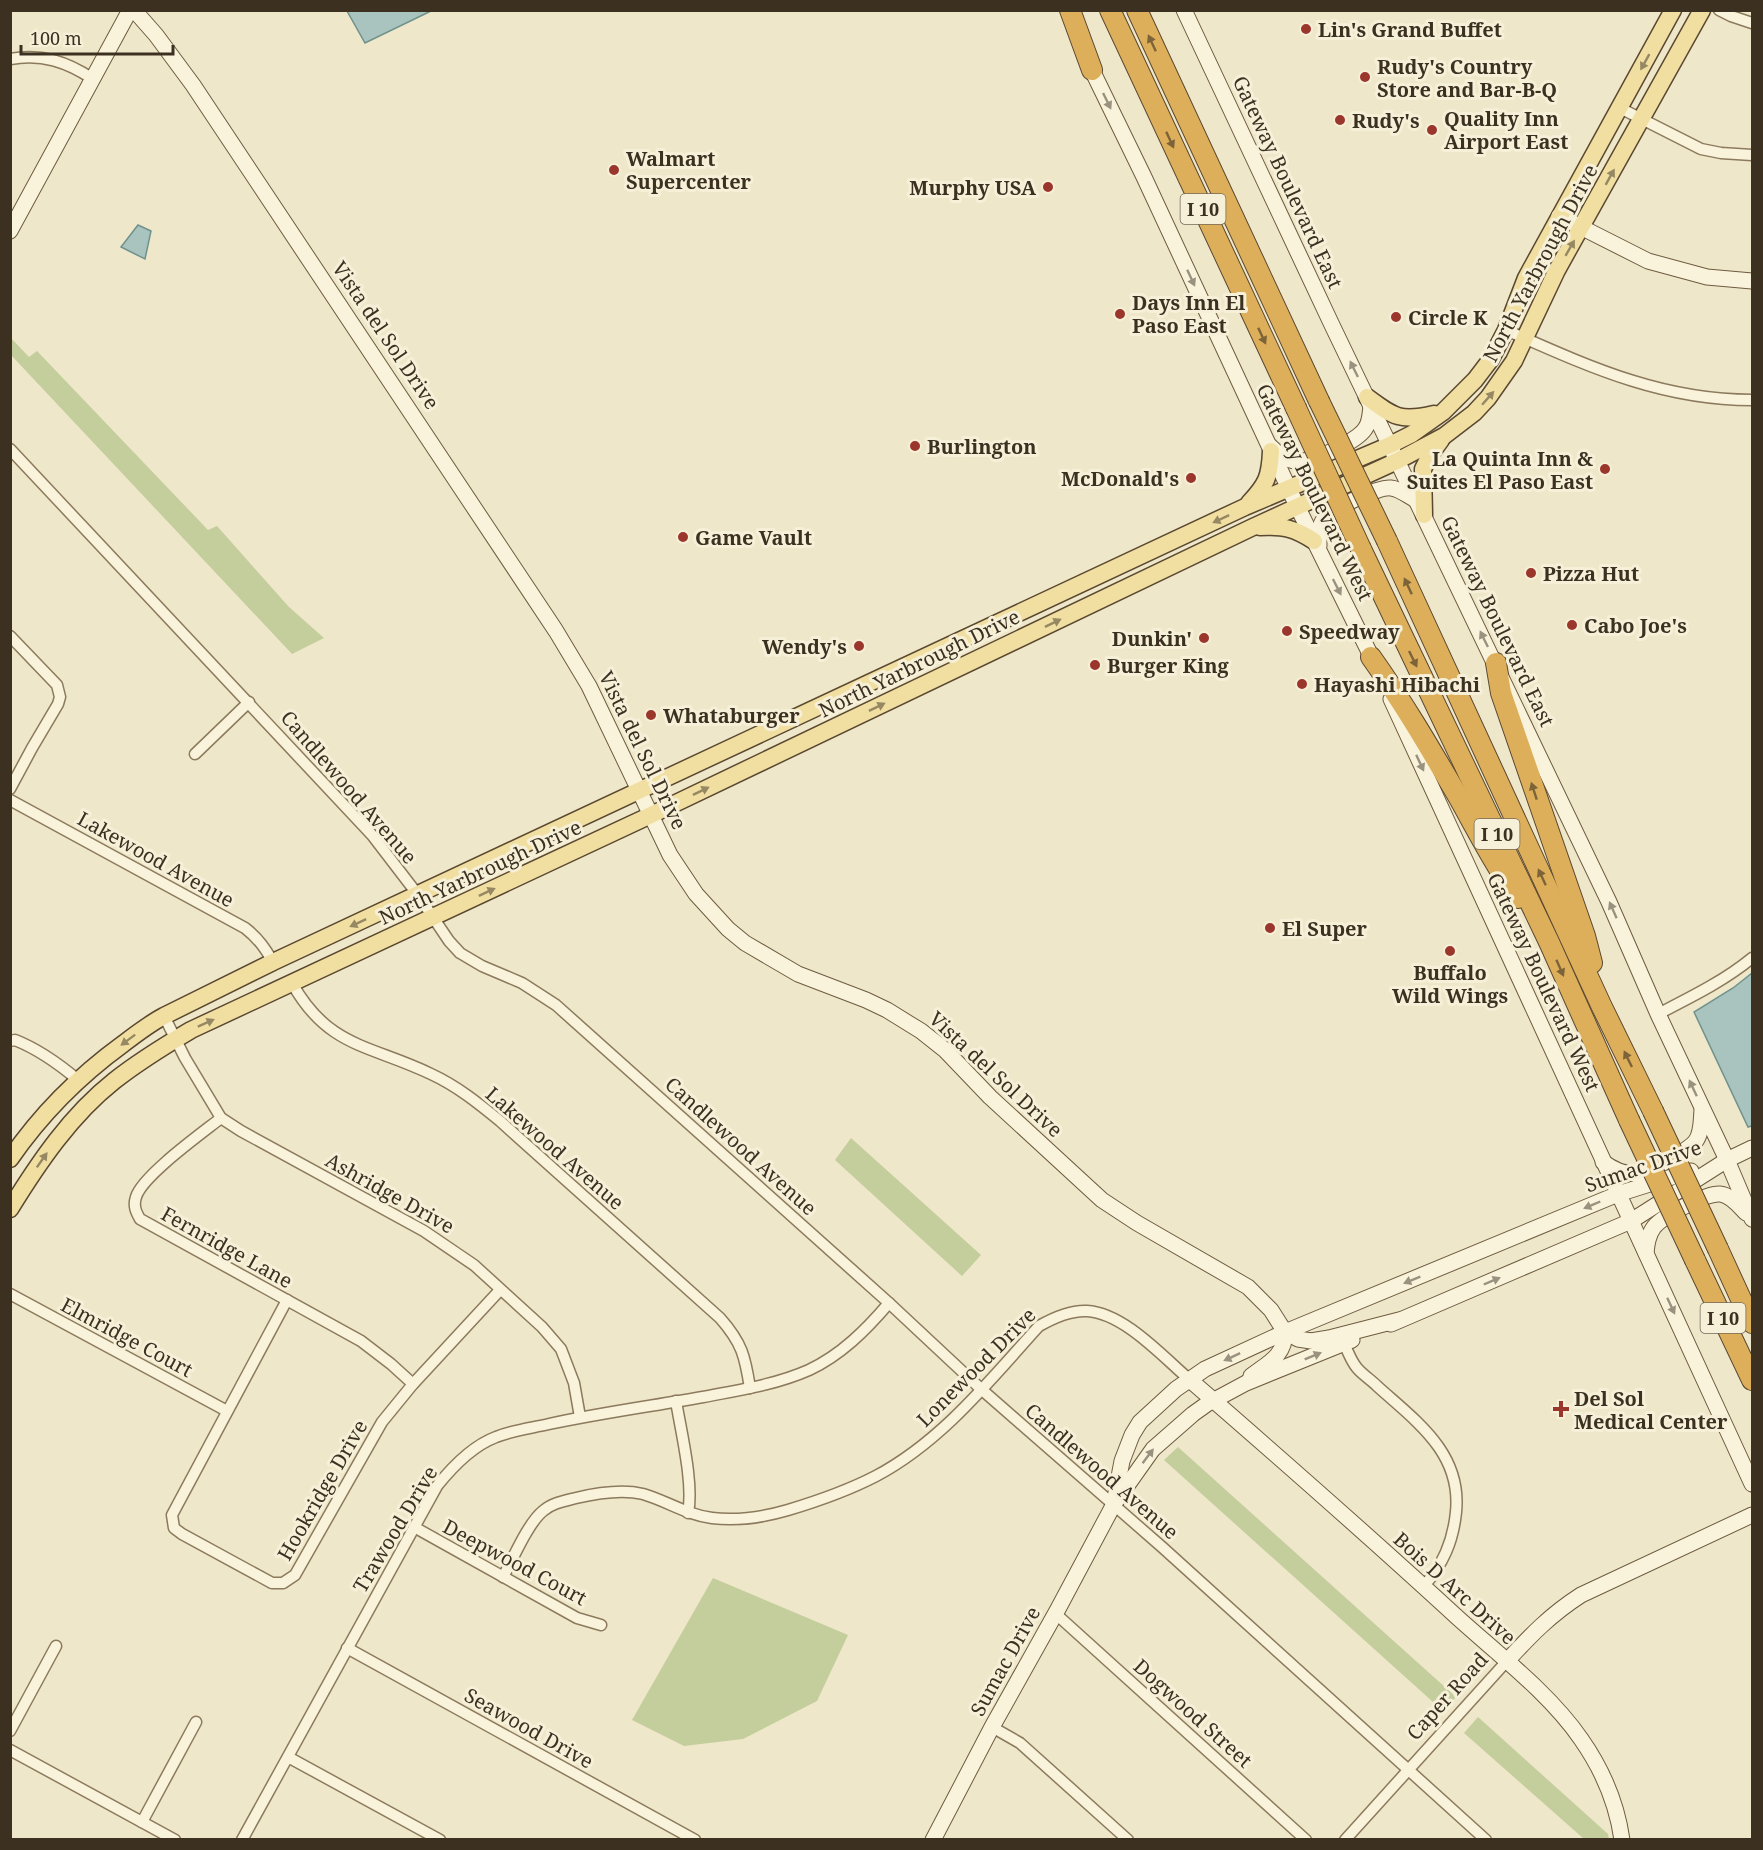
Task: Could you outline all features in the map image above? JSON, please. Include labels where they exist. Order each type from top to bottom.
[{"type":"highway","points":[[1070,10],[1092,70]]},
{"type":"highway","name":"I 10","points":[[1110,10],[1361,549],[1549,942],[1629,1120],[1752,1380]]},
{"type":"highway","name":"I 10","points":[[1137,10],[1319,401],[1387,541],[1602,1007],[1752,1323]]},
{"type":"highway","points":[[1371,657],[1403,704],[1460,799],[1502,876],[1549,942]]},
{"type":"highway","points":[[1496,663],[1501,693],[1585,936],[1602,1007]]},
{"type":"main road","points":[[10,231],[132,10]]},
{"type":"main road","name":"Vista del Sol Drive","points":[[132,10],[156,35],[193,85],[556,631],[589,686],[670,855],[696,894],[728,929],[745,943],[798,974],[877,1005],[921,1031],[945,1050],[990,1097],[1102,1200],[1137,1223],[1248,1287],[1271,1310],[1285,1332]]},
{"type":"main road","name":"Gateway Boulevard West","points":[[1064,10],[1269,447],[1371,657],[1752,1484]]},
{"type":"main road","name":"Gateway Boulevard East","points":[[1184,10],[1397,461],[1610,902],[1658,1014],[1727,1160],[1752,1219]]},
{"type":"main road","name":"North Yarbrough Drive","points":[[10,1159],[36,1125],[78,1080],[151,1023],[164,1016],[273,962],[1245,507],[1412,434],[1443,412],[1475,380],[1491,358],[1506,330],[1526,278],[1673,10]]},
{"type":"main road","name":"North Yarbrough Drive","points":[[10,1209],[50,1149],[69,1124],[88,1105],[122,1075],[191,1030],[651,815],[1297,506],[1397,461],[1444,436],[1474,413],[1488,398],[1514,361],[1557,270],[1702,10]]},
{"type":"main road","points":[[1559,216],[1648,261],[1707,277],[1752,281]]},
{"type":"main road","points":[[1269,447],[1281,456],[1305,462],[1354,440],[1369,424],[1369,402],[1400,418],[1412,419],[1443,412]]},
{"type":"main road","points":[[1316,546],[1319,529],[1331,512],[1379,489],[1390,488],[1420,507],[1423,469],[1444,436]]},
{"type":"main road","points":[[1245,507],[1266,483],[1270,470],[1269,447]]},
{"type":"main road","points":[[1253,527],[1290,528],[1299,531],[1316,546]]},
{"type":"main road","points":[[993,626],[1003,646]]},
{"type":"main road","points":[[1603,1162],[1616,1171],[1629,1175],[1646,1173],[1688,1149],[1696,1141],[1700,1131],[1702,1110]]},
{"type":"main road","points":[[1727,1160],[1752,1148]]},
{"type":"main road","name":"Sumac Drive","points":[[1114,1504],[1122,1461],[1132,1435],[1140,1422],[1176,1389],[1205,1369],[1285,1332],[1618,1194],[1727,1160]]},
{"type":"main road","name":"Sumac Drive","points":[[933,1839],[1114,1504],[1153,1449],[1193,1414],[1246,1383],[1344,1344],[1631,1221],[1727,1160]]},
{"type":"main road","points":[[1646,1253],[1648,1238],[1653,1228],[1663,1219],[1708,1196],[1721,1194],[1733,1200],[1752,1219]]},
{"type":"main road","points":[[1232,1391],[1281,1353],[1285,1344],[1285,1332],[1298,1339],[1311,1341],[1399,1320]]},
{"type":"main road","name":"Bois D Arc Drive","points":[[1190,1380],[1424,1586],[1565,1719],[1581,1738],[1596,1762],[1614,1805],[1622,1839]]},
{"type":"main road","name":"Caper Road","points":[[1506,1662],[1541,1624],[1581,1595],[1752,1515]]},
{"type":"street","points":[[1719,10],[1752,23]]},
{"type":"street","points":[[10,59],[30,56],[53,59],[78,69],[93,79]]},
{"type":"street","points":[[1620,108],[1701,149],[1752,155]]},
{"type":"street","points":[[1506,330],[1602,372],[1663,390],[1730,400],[1752,400]]},
{"type":"street","name":"Candlewood Avenue","points":[[10,449],[372,835],[434,917],[449,941],[460,952],[482,966],[522,983],[556,1005],[889,1303],[981,1389],[1114,1504],[1486,1839]]},
{"type":"street","points":[[10,636],[57,685],[60,697],[10,789]]},
{"type":"street","points":[[195,754],[249,702]]},
{"type":"street","name":"Lakewood Avenue","points":[[10,800],[245,928],[258,938],[273,962]]},
{"type":"street","points":[[1658,1014],[1721,980],[1752,958]]},
{"type":"street","name":"Lakewood Avenue","points":[[292,983],[312,1013],[337,1034],[354,1044],[413,1066],[442,1080],[471,1098],[500,1121],[720,1318],[742,1346],[750,1388]]},
{"type":"street","name":"Ashridge Drive","points":[[164,1016],[175,1040],[221,1118],[424,1231],[474,1265],[542,1327],[561,1349],[574,1383],[580,1417]]},
{"type":"street","points":[[10,1041],[15,1040],[38,1051],[78,1080]]},
{"type":"street","name":"Fernridge Lane","points":[[221,1118],[147,1180],[137,1195],[136,1211],[140,1220],[361,1341],[413,1384]]},
{"type":"street","name":"Hookridge Drive","points":[[287,1300],[172,1511],[172,1521],[176,1530],[272,1583],[283,1583],[295,1575],[382,1422],[413,1384],[500,1290]]},
{"type":"street","name":"Elmridge Court","points":[[10,1294],[227,1411]]},
{"type":"street","name":"Trawood Drive","points":[[242,1839],[437,1486],[456,1463],[495,1437],[580,1417],[750,1388],[787,1379],[811,1369],[836,1354],[873,1322],[889,1303]]},
{"type":"street","name":"Lonewood Drive","points":[[503,1577],[535,1519],[543,1510],[555,1503],[604,1492],[625,1492],[643,1494],[688,1513],[711,1518],[736,1519],[786,1510],[847,1489],[877,1475],[929,1440],[951,1421],[1039,1326],[1053,1318],[1087,1311],[1106,1315],[1125,1324],[1190,1380]]},
{"type":"street","points":[[1344,1344],[1356,1367],[1426,1430],[1442,1449],[1452,1473],[1457,1506],[1455,1526],[1444,1558],[1424,1586]]},
{"type":"street","points":[[676,1401],[691,1502],[688,1513]]},
{"type":"street","name":"Deepwood Court","points":[[414,1527],[577,1618],[601,1625]]},
{"type":"street","name":"Dogwood Street","points":[[1056,1614],[1306,1839]]},
{"type":"street","points":[[10,1731],[56,1646]]},
{"type":"street","name":"Seawood Drive","points":[[347,1648],[694,1839]]},
{"type":"street","name":"Caper Road","points":[[1345,1839],[1506,1662]]},
{"type":"street","points":[[142,1822],[196,1722]]},
{"type":"street","points":[[992,1727],[1020,1743],[1128,1839]]},
{"type":"street","points":[[10,1750],[175,1839]]},
{"type":"street","points":[[288,1757],[440,1839]]},
{"type":"green space","points":[[11,338],[29,357],[37,351],[208,530],[217,526],[289,607],[324,638],[292,654],[11,355]]},
{"type":"green space","points":[[851,1138],[981,1255],[962,1276],[835,1160]]},
{"type":"green space","points":[[1178,1447],[1456,1697],[1443,1711],[1164,1460]]},
{"type":"green space","points":[[713,1578],[848,1635],[817,1701],[743,1739],[684,1746],[632,1720]]},
{"type":"green space","points":[[1478,1717],[1608,1834],[1609,1839],[1584,1839],[1464,1733]]},
{"type":"water","points":[[347,11],[431,11],[365,43]]},
{"type":"water","points":[[138,225],[151,231],[145,259],[121,247]]},
{"type":"water","points":[[1752,973],[1752,1126],[1748,1127],[1694,1012],[1733,988]]},
{"type":"place","name":"Lin's Grand Buffet","points":[[1306,29]]},
{"type":"place","name":"Rudy's Country Store and Bar-B-Q","points":[[1365,77]]},
{"type":"place","name":"Rudy's","points":[[1340,120]]},
{"type":"place","name":"Quality Inn Airport East","points":[[1432,130]]},
{"type":"place","name":"Walmart Supercenter","points":[[614,170]]},
{"type":"place","name":"Murphy USA","points":[[1048,187]]},
{"type":"place","name":"Days Inn El Paso East","points":[[1120,314]]},
{"type":"place","name":"Circle K","points":[[1396,317]]},
{"type":"place","name":"Burlington","points":[[915,446]]},
{"type":"place","name":"La Quinta Inn & Suites El Paso East","points":[[1605,469]]},
{"type":"place","name":"McDonald's","points":[[1191,478]]},
{"type":"place","name":"Game Vault","points":[[683,537]]},
{"type":"place","name":"Pizza Hut","points":[[1531,573]]},
{"type":"place","name":"Cabo Joe's","points":[[1572,625]]},
{"type":"place","name":"Speedway","points":[[1287,631]]},
{"type":"place","name":"Dunkin'","points":[[1204,638]]},
{"type":"place","name":"Wendy's","points":[[859,646]]},
{"type":"place","name":"Burger King","points":[[1095,665]]},
{"type":"place","name":"Hayashi Hibachi","points":[[1302,684]]},
{"type":"place","name":"Whataburger","points":[[651,715]]},
{"type":"place","name":"El Super","points":[[1270,928]]},
{"type":"place","name":"Buffalo Wild Wings","points":[[1450,951]]},
{"type":"place","name":"Del Sol Medical Center","points":[[1561,1409]]}]
